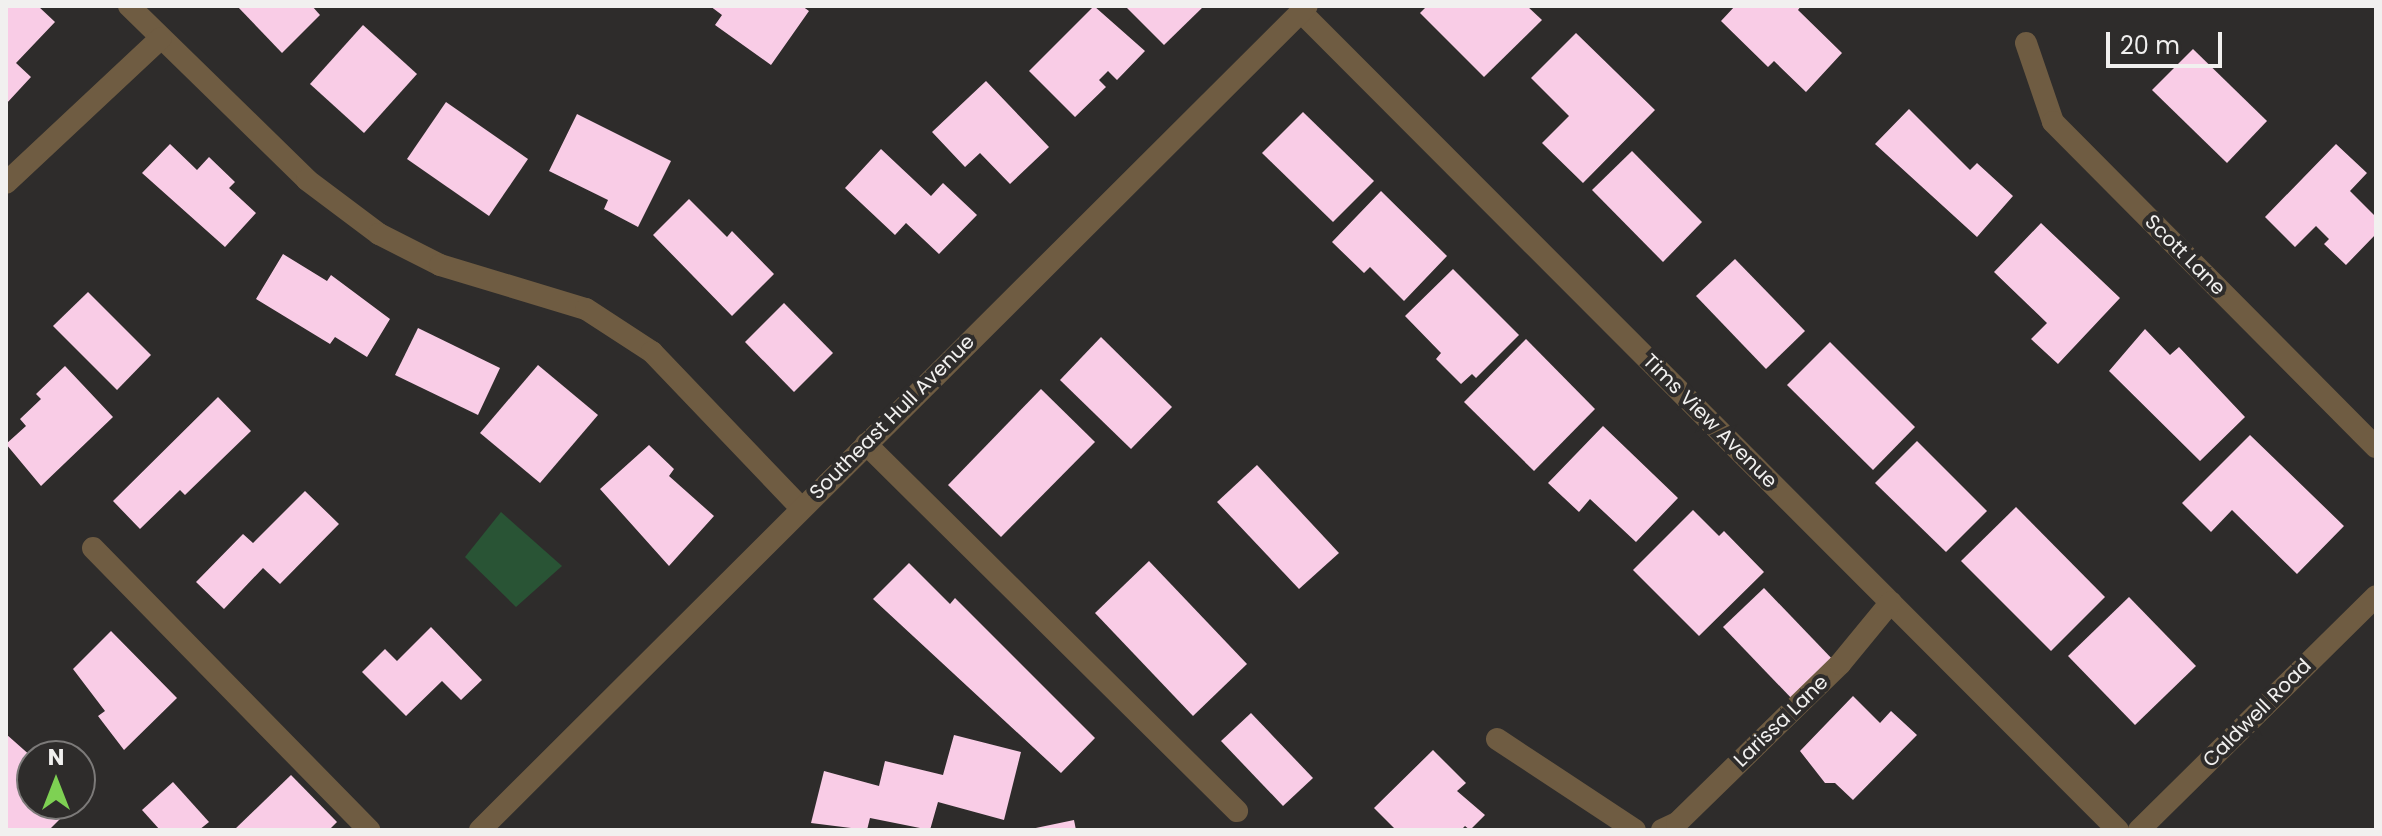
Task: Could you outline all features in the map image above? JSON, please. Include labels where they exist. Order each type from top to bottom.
[{"type":"street","points":[[129,6],[307,180],[379,234],[440,265],[586,309],[652,352],[801,508]]},
{"type":"street","name":"Southeast Hull Avenue","points":[[480,830],[1304,9]]},
{"type":"street","name":"Tims View Avenue","points":[[1304,9],[2118,830]]},
{"type":"street","points":[[6,183],[161,38]]},
{"type":"street","name":"Scott Lane","points":[[2026,43],[2053,122],[2376,447]]},
{"type":"street","points":[[866,444],[1237,811]]},
{"type":"street","points":[[93,548],[369,830]]},
{"type":"street","name":"Caldwell Road","points":[[2139,830],[2376,596]]},
{"type":"street","name":"Larissa Lane","points":[[1662,830],[1677,823],[1840,664],[1891,602]]},
{"type":"street","points":[[1497,739],[1635,830]]},
{"type":"green space","points":[[501,512],[562,566],[516,607],[465,557]]},
{"type":"building","points":[[6,6],[38,6],[55,22],[16,63],[31,77],[6,104]]},
{"type":"building","points":[[237,6],[312,6],[320,15],[282,53]]},
{"type":"building","points":[[710,6],[802,6],[809,11],[771,65],[715,25],[722,15]]},
{"type":"building","points":[[1094,6],[1145,51],[1117,80],[1108,71],[1099,80],[1106,87],[1075,117],[1029,71]]},
{"type":"building","points":[[1125,6],[1204,6],[1164,45]]},
{"type":"building","points":[[1427,6],[1527,6],[1542,20],[1484,77],[1420,13]]},
{"type":"building","points":[[1735,6],[1801,6],[1798,10],[1842,53],[1806,92],[1774,61],[1768,67],[1721,21]]},
{"type":"building","points":[[363,25],[417,74],[364,133],[310,84]]},
{"type":"building","points":[[1576,33],[1655,110],[1583,183],[1542,143],[1569,116],[1531,78]]},
{"type":"building","points":[[2193,49],[2267,121],[2227,163],[2152,90]]},
{"type":"building","points":[[986,81],[1049,147],[1010,184],[980,153],[965,167],[932,132]]},
{"type":"building","points":[[446,102],[528,159],[489,216],[407,159]]},
{"type":"building","points":[[1909,109],[1970,170],[1977,163],[2013,196],[1977,237],[1875,144]]},
{"type":"building","points":[[1303,112],[1374,181],[1333,222],[1262,153]]},
{"type":"building","points":[[577,114],[671,161],[638,227],[604,209],[608,200],[549,171]]},
{"type":"building","points":[[170,144],[197,170],[209,157],[235,182],[229,188],[256,213],[225,247],[142,173]]},
{"type":"building","points":[[2336,144],[2367,173],[2350,191],[2376,217],[2376,234],[2346,265],[2324,244],[2329,239],[2316,226],[2295,247],[2265,217]]},
{"type":"building","points":[[881,149],[931,196],[943,183],[977,215],[939,254],[906,223],[895,235],[845,188]]},
{"type":"building","points":[[1632,151],[1702,222],[1663,262],[1592,190]]},
{"type":"building","points":[[1381,191],[1447,256],[1404,301],[1370,267],[1364,273],[1332,242]]},
{"type":"building","points":[[689,199],[727,237],[732,231],[774,274],[732,316],[653,235]]},
{"type":"building","points":[[2041,223],[2120,298],[2058,364],[2031,339],[2047,323],[1994,272]]},
{"type":"building","points":[[283,254],[327,281],[331,275],[390,319],[367,357],[335,337],[330,344],[256,299]]},
{"type":"building","points":[[1735,259],[1805,331],[1766,369],[1696,296]]},
{"type":"building","points":[[1453,269],[1519,335],[1476,378],[1472,374],[1461,384],[1436,359],[1441,353],[1405,316]]},
{"type":"building","points":[[88,292],[151,355],[117,390],[53,326]]},
{"type":"building","points":[[784,303],[833,353],[794,392],[745,342]]},
{"type":"building","points":[[418,328],[500,368],[478,415],[395,375]]},
{"type":"building","points":[[2145,329],[2170,355],[2179,347],[2245,417],[2200,461],[2109,371]]},
{"type":"building","points":[[1101,337],[1172,407],[1131,449],[1060,380]]},
{"type":"building","points":[[1526,339],[1595,409],[1534,471],[1464,402]]},
{"type":"building","points":[[1830,342],[1915,427],[1873,470],[1787,385]]},
{"type":"building","points":[[538,365],[598,415],[540,483],[480,433]]},
{"type":"building","points":[[65,366],[113,417],[41,486],[6,444],[26,426],[20,419],[41,399],[36,394]]},
{"type":"building","points":[[1041,389],[1095,442],[1001,537],[948,485]]},
{"type":"building","points":[[218,397],[251,431],[185,495],[180,490],[140,529],[113,501]]},
{"type":"building","points":[[1603,426],[1678,498],[1636,542],[1590,499],[1579,512],[1548,483]]},
{"type":"building","points":[[2250,435],[2344,526],[2297,574],[2232,510],[2211,532],[2182,503]]},
{"type":"building","points":[[1917,441],[1987,511],[1946,552],[1875,483]]},
{"type":"building","points":[[649,445],[674,469],[669,476],[714,516],[669,566],[600,489]]},
{"type":"building","points":[[1257,465],[1339,553],[1299,589],[1217,502]]},
{"type":"building","points":[[305,491],[339,524],[280,584],[263,568],[224,609],[196,582],[243,534],[253,543]]},
{"type":"building","points":[[2016,507],[2105,597],[2051,651],[1961,561]]},
{"type":"building","points":[[1693,510],[1719,536],[1724,531],[1764,572],[1699,636],[1633,570]]},
{"type":"building","points":[[1149,561],[1247,664],[1193,716],[1095,613]]},
{"type":"building","points":[[909,563],[950,604],[955,598],[1095,738],[1061,773],[873,599]]},
{"type":"building","points":[[1764,588],[1836,663],[1795,702],[1723,627]]},
{"type":"building","points":[[2129,597],[2196,666],[2135,725],[2068,656]]},
{"type":"building","points":[[431,627],[482,680],[461,700],[442,681],[406,716],[362,672],[385,649],[397,661]]},
{"type":"building","points":[[111,631],[177,698],[124,750],[98,716],[105,711],[73,669]]},
{"type":"building","points":[[1853,696],[1880,723],[1891,711],[1917,735],[1853,800],[1835,783],[1825,783],[1800,751]]},
{"type":"building","points":[[1251,713],[1313,778],[1283,806],[1221,741]]},
{"type":"building","points":[[6,734],[16,743],[16,820],[59,820],[49,830],[6,830]]},
{"type":"building","points":[[954,735],[1021,752],[1004,820],[938,802],[930,830],[870,818],[867,830],[811,823],[824,771],[879,786],[885,761],[943,775]]},
{"type":"building","points":[[1433,750],[1466,783],[1457,791],[1485,815],[1470,830],[1465,826],[1461,830],[1396,830],[1374,808]]},
{"type":"building","points":[[291,775],[337,822],[329,830],[234,830]]},
{"type":"building","points":[[173,782],[209,822],[199,830],[160,830],[142,810]]},
{"type":"building","points":[[1074,820],[1076,830],[1031,830],[1031,829]]}]
